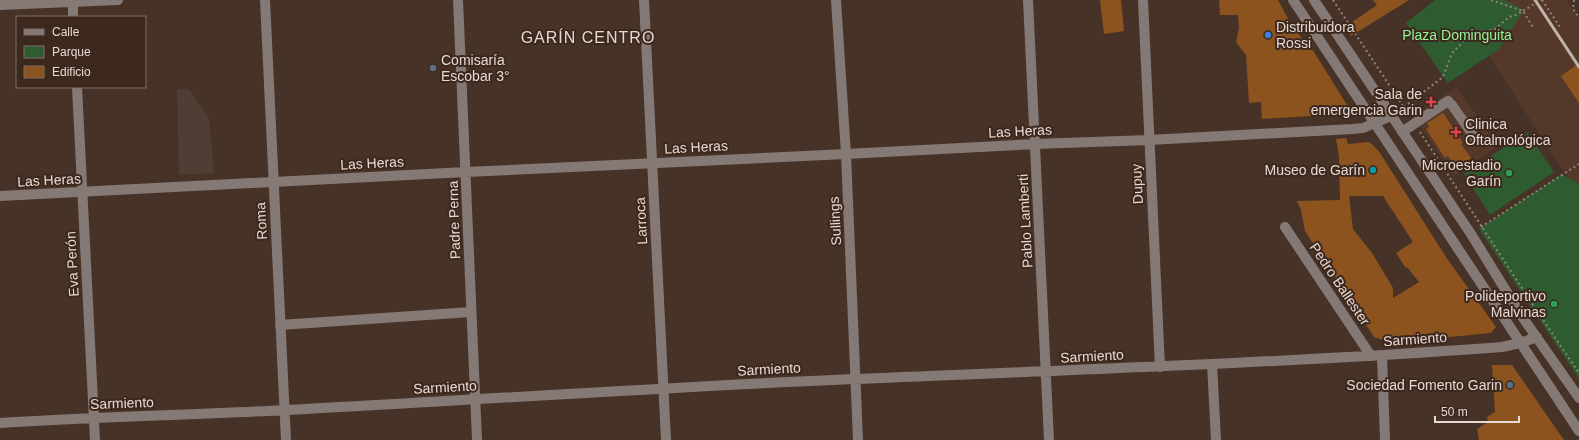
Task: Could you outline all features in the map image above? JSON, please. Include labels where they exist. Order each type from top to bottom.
[{"type":"street","points":[[0,5],[118,0]]},
{"type":"street","name":"Roma","points":[[265,0],[286,440]]},
{"type":"street","name":"Padre Perna","points":[[458,0],[477,440]]},
{"type":"street","name":"Larroca","points":[[644,0],[666,440]]},
{"type":"street","name":"Sullings","points":[[836,0],[846,154],[858,440]]},
{"type":"street","name":"Pablo Lamberti","points":[[1028,0],[1049,440]]},
{"type":"street","name":"Dupuy","points":[[1143,0],[1160,367]]},
{"type":"street","points":[[1294,0],[1579,431]]},
{"type":"street","points":[[1314,0],[1471,234],[1522,315],[1579,398]]},
{"type":"street","points":[[73,1],[73,16]]},
{"type":"street","name":"Eva Perón","points":[[77,88],[95,440]]},
{"type":"street","points":[[1402,132],[1448,101],[1475,138]]},
{"type":"street","name":"Las Heras","points":[[0,196],[1358,129],[1375,124],[1391,116]]},
{"type":"street","name":"Pedro Ballester","points":[[1285,227],[1371,356]]},
{"type":"street","points":[[280,324],[471,312]]},
{"type":"street","name":"Sarmiento","points":[[0,423],[284,410],[663,388],[1382,356],[1502,347],[1537,337]]},
{"type":"street","points":[[1382,356],[1385,440]]},
{"type":"street","points":[[1212,364],[1216,440]]},
{"type":"path","points":[[1333,0],[1579,373]]},
{"type":"path","points":[[1491,0],[1523,11],[1533,27]]},
{"type":"path","points":[[1391,116],[1443,77],[1452,53],[1473,34],[1495,29],[1509,17],[1516,15],[1541,0],[1560,27]]},
{"type":"path","points":[[1574,0],[1573,9],[1579,18]]},
{"type":"path","points":[[1479,229],[1579,164]]},
{"type":"shaded area","points":[[1503,0],[1566,0],[1579,17],[1579,184],[1566,175],[1489,56],[1498,50]]},
{"type":"shaded area","name":"Clinica Oftalmológica","points":[[1457,87],[1498,146],[1454,176],[1414,117]]},
{"type":"shaded area","points":[[177,89],[189,89],[209,118],[214,173],[179,175]]},
{"type":"green space","name":"Plaza Dominguita","points":[[1435,0],[1504,0],[1524,10],[1498,50],[1448,83],[1406,23]]},
{"type":"green space","name":"Microestadio Garín","points":[[1527,132],[1554,172],[1490,215],[1464,174]]},
{"type":"green space","name":"Polideportivo Malvinas","points":[[1562,174],[1579,184],[1579,379],[1479,229]]},
{"type":"building","points":[[1100,0],[1121,0],[1124,31],[1104,34]]},
{"type":"building","points":[[1219,0],[1278,0],[1293,28],[1314,52],[1349,108],[1345,114],[1262,119],[1261,102],[1249,103],[1246,55],[1236,42],[1239,28],[1238,15],[1220,15]]},
{"type":"building","points":[[1373,0],[1409,0],[1351,36],[1345,27],[1377,5]]},
{"type":"building","points":[[1579,63],[1579,103],[1561,76]]},
{"type":"building","points":[[1443,113],[1471,158],[1457,168],[1448,156],[1445,158],[1426,129],[1429,127],[1427,123]]},
{"type":"building","points":[[1346,138],[1348,144],[1369,142],[1380,153],[1446,257],[1496,327],[1491,333],[1450,337],[1394,338],[1383,340],[1374,337],[1305,231],[1301,210],[1297,201],[1340,200],[1339,156],[1336,139]],"holes":[[[1349,196],[1383,196],[1413,242],[1396,253],[1406,268],[1407,267],[1419,282],[1393,298],[1393,288],[1372,253],[1353,229]]]},
{"type":"building","name":"Sociedad Fomento Garin","points":[[1492,365],[1512,365],[1564,440],[1479,440],[1477,429],[1488,422],[1487,417],[1495,412]]},
{"type":"railway","points":[[1535,0],[1579,67]]},
{"type":"place","name":"Distribuidora Rossi","points":[[1268,35]]},
{"type":"place","name":"Comisaría Escobar 3°","points":[[433,68]]},
{"type":"place","name":"Sala de emergencia Garin","points":[[1431,102]]},
{"type":"place","name":"Clinica Oftalmológica","points":[[1456,132]]},
{"type":"place","name":"Museo de Garín","points":[[1373,170]]},
{"type":"place","name":"Microestadio Garín","points":[[1509,173]]},
{"type":"place","name":"Polideportivo Malvinas","points":[[1554,304]]},
{"type":"place","name":"Sociedad Fomento Garin","points":[[1510,385]]},
{"type":"district","name":"GARÍN CENTRO","points":[[588,37]]}]
